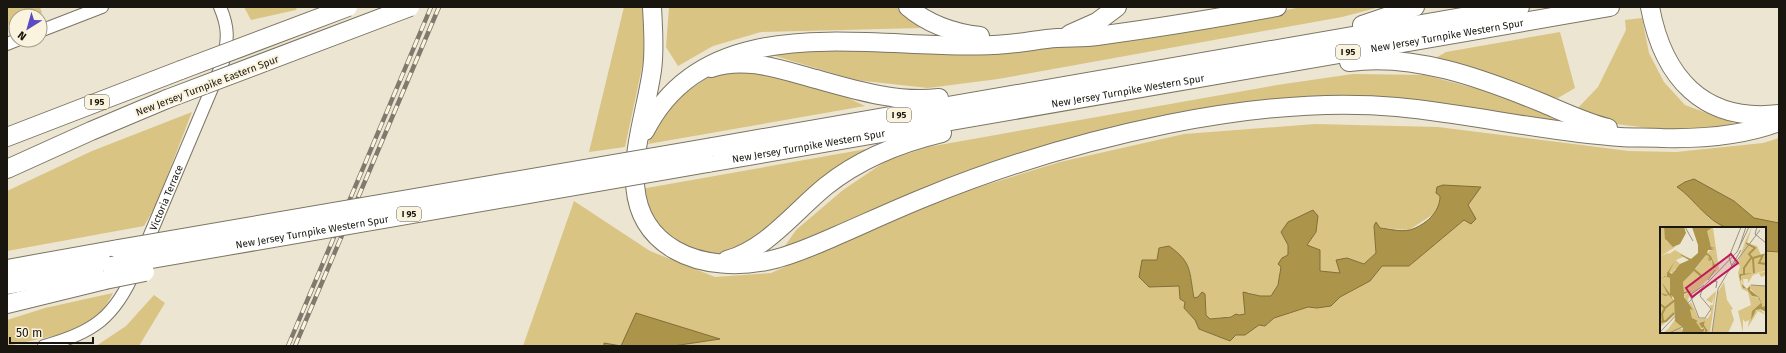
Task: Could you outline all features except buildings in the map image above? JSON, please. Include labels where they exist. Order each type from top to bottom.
[{"type":"highway","name":"I 95","points":[[9,136],[348,7]]},
{"type":"highway","name":"New Jersey Turnpike Eastern Spur","points":[[7,169],[167,99],[410,7]]},
{"type":"highway","points":[[652,7],[654,44],[652,69],[640,125],[634,179],[636,196],[648,223],[660,238],[677,251],[696,258],[718,262],[748,264],[793,254],[953,186],[1057,151],[1167,124],[1248,111],[1320,105],[1381,106],[1618,137],[1660,138],[1712,137],[1779,122]]},
{"type":"highway","points":[[908,7],[928,20],[964,34],[991,38],[1037,40]]},
{"type":"highway","points":[[1060,38],[1090,26],[1117,7]]},
{"type":"highway","points":[[637,152],[656,110],[682,81],[708,60],[736,50],[771,43],[823,39],[992,44],[1060,38],[1096,37],[1277,7]]},
{"type":"highway","points":[[1274,49],[1363,25],[1415,7]]},
{"type":"highway","name":"New Jersey Turnpike Western Spur","points":[[7,268],[710,155],[1031,107],[1226,73],[1469,24],[1520,7]]},
{"type":"highway","name":"New Jersey Turnpike Western Spur","points":[[108,273],[222,256],[271,238],[1086,82],[1274,49],[1610,7]]},
{"type":"highway","points":[[1650,7],[1655,30],[1664,55],[1676,74],[1692,92],[1708,103],[1736,113],[1758,115],[1779,114]]},
{"type":"highway","points":[[1226,73],[1293,71],[1364,61],[1425,65],[1461,73],[1486,81],[1602,127],[1660,138]]},
{"type":"highway","points":[[682,81],[719,66],[743,63],[761,65],[870,93],[912,99],[943,98],[1035,82],[1086,82]]},
{"type":"highway","points":[[718,262],[735,258],[752,250],[825,187],[872,156],[914,140],[974,126],[1031,107]]},
{"type":"highway","points":[[7,285],[108,273]]},
{"type":"highway","points":[[7,304],[108,273]]},
{"type":"street","points":[[48,28],[102,7]]},
{"type":"street","name":"Victoria Terrace","points":[[44,346],[76,336],[97,325],[110,313],[129,283],[223,62],[227,44],[228,29],[220,7]]},
{"type":"shaded area","points":[[7,7],[40,7],[8,8],[7,25]]},
{"type":"shaded area","points":[[244,7],[297,7],[296,10],[251,20]]},
{"type":"shaded area","points":[[624,7],[643,7],[644,58],[625,147],[589,152]]},
{"type":"shaded area","points":[[669,7],[899,7],[920,28],[761,32],[713,46],[678,66],[666,47]]},
{"type":"shaded area","points":[[1301,7],[1380,7],[1342,17],[998,79],[928,88],[855,80],[772,55],[773,49],[895,45],[1238,20]]},
{"type":"shaded area","points":[[1642,18],[1649,53],[1664,82],[1685,105],[1742,126],[1673,131],[1616,124],[1576,110],[1598,87],[1626,30],[1625,20]]},
{"type":"shaded area","points":[[1560,32],[1575,88],[1558,98],[1539,95],[1432,60],[1446,52]]},
{"type":"shaded area","points":[[741,69],[827,88],[865,106],[648,144],[656,124],[672,101],[715,73]]},
{"type":"shaded area","points":[[1353,74],[1425,75],[1478,89],[1529,107],[1564,116],[1570,126],[1409,105],[1158,121],[780,253],[796,230],[843,190],[886,161],[928,147],[1277,85]]},
{"type":"shaded area","points":[[192,112],[156,205],[144,226],[7,251],[7,191],[92,151]]},
{"type":"shaded area","points":[[1315,124],[1438,127],[1629,151],[1676,152],[1763,143],[1779,138],[1779,223],[1754,218],[1734,201],[1694,179],[1685,182],[1678,187],[1688,195],[1709,218],[1727,227],[1660,227],[1660,333],[1766,333],[1766,251],[1779,252],[1779,346],[673,346],[719,339],[621,346],[604,343],[604,346],[523,346],[574,201],[650,251],[715,277],[771,273],[937,200],[1060,162],[1184,134]],"holes":[[[1440,196],[1467,205],[1475,220],[1464,220],[1409,266],[1382,266],[1370,281],[1340,297],[1331,306],[1317,308],[1308,307],[1274,318],[1265,326],[1259,325],[1245,335],[1237,335],[1230,341],[1199,329],[1195,320],[1184,308],[1185,302],[1180,299],[1179,286],[1165,285],[1142,260],[1157,260],[1159,248],[1169,247],[1177,253],[1189,269],[1194,299],[1205,294],[1206,315],[1210,319],[1245,314],[1248,292],[1260,296],[1271,296],[1278,285],[1281,267],[1288,255],[1288,245],[1281,232],[1313,211],[1316,232],[1307,245],[1316,250],[1320,271],[1341,273],[1336,260],[1347,258],[1364,264],[1376,253],[1374,226],[1376,223],[1380,228],[1409,230],[1437,212]]]},
{"type":"shaded area","points":[[883,146],[745,247],[719,254],[690,250],[656,226],[641,189]]},
{"type":"shaded area","points":[[1694,179],[1734,201],[1754,218],[1779,223],[1779,252],[1766,251],[1766,227],[1727,227],[1709,217],[1677,187]]},
{"type":"shaded area","points":[[1443,185],[1481,187],[1468,205],[1476,219],[1471,224],[1464,220],[1409,266],[1382,266],[1370,281],[1340,297],[1331,306],[1317,308],[1308,307],[1274,318],[1265,326],[1259,325],[1245,335],[1236,335],[1230,341],[1199,329],[1195,320],[1184,308],[1185,302],[1180,299],[1179,286],[1149,287],[1139,277],[1142,260],[1157,260],[1159,248],[1169,246],[1177,252],[1189,269],[1194,298],[1198,297],[1202,292],[1205,294],[1206,315],[1210,319],[1231,317],[1236,314],[1245,314],[1243,292],[1260,296],[1271,296],[1278,285],[1281,267],[1278,264],[1282,258],[1288,255],[1288,245],[1281,232],[1288,222],[1313,210],[1318,216],[1316,232],[1307,245],[1320,250],[1320,271],[1340,273],[1336,260],[1347,258],[1364,264],[1376,253],[1374,226],[1376,222],[1380,228],[1403,231],[1416,228],[1431,218],[1439,202],[1440,196],[1436,193],[1437,187]]},
{"type":"shaded area","points":[[113,293],[100,316],[62,334],[7,346],[7,320],[45,308]]},
{"type":"shaded area","points":[[154,295],[165,303],[139,346],[96,346],[126,326]]},
{"type":"shaded area","points":[[636,313],[720,339],[673,346],[621,346]]},
{"type":"shaded area","points":[[604,343],[621,346],[604,346]]},
{"type":"railway","points":[[288,346],[431,7]]},
{"type":"railway","points":[[295,346],[439,7]]}]
